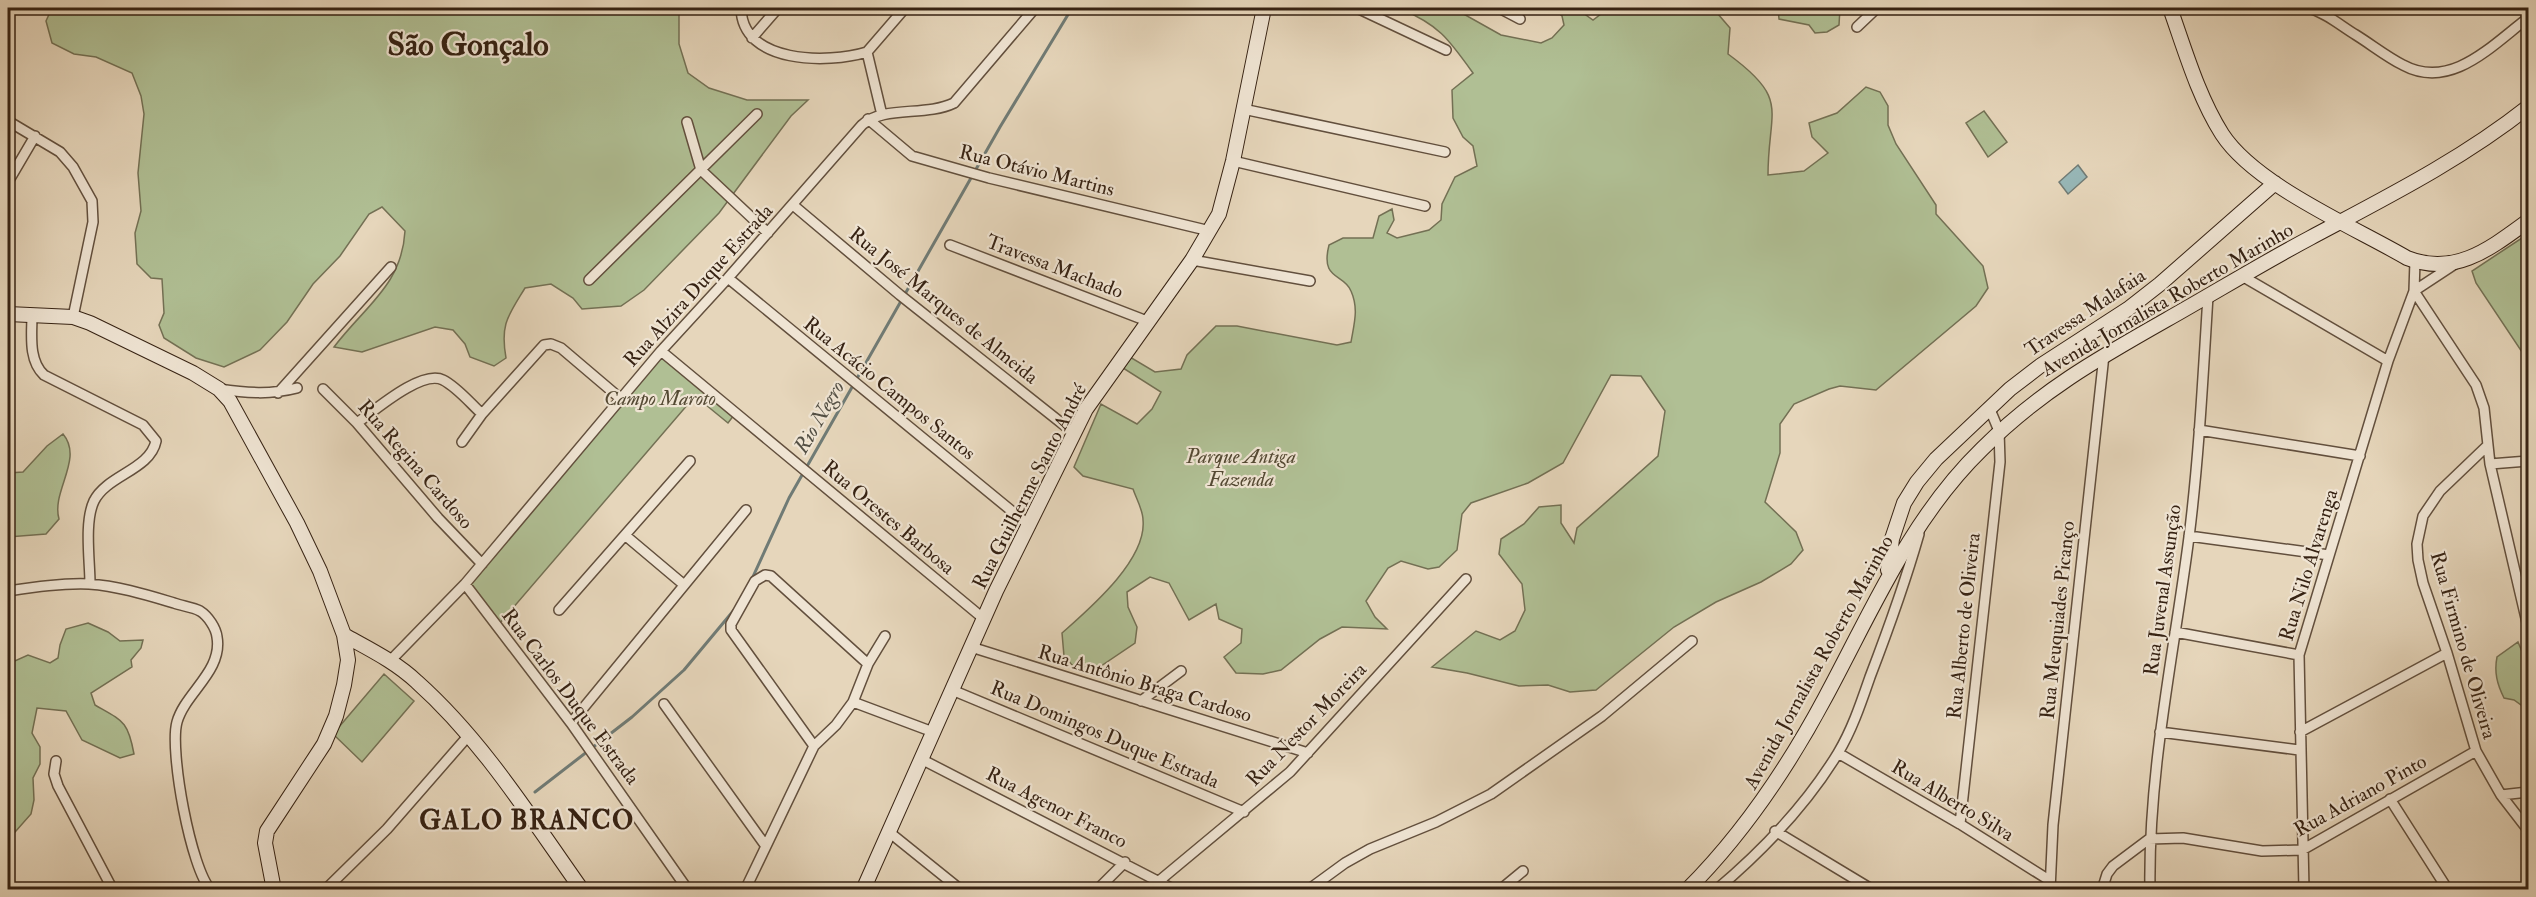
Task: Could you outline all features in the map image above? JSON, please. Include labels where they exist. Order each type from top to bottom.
[{"type":"main road","name":"Rua Guilherme Santo André","points":[[863,890],[971,647],[1074,433],[1092,400],[1192,260],[1210,231],[1225,198],[1264,8]]},
{"type":"main road","points":[[2170,8],[2197,82],[2223,135],[2239,154],[2275,183],[2341,222],[2415,261],[2439,265],[2457,262],[2486,250],[2529,221]]},
{"type":"main road","name":"Avenida Jornalista Roberto Marinho","points":[[1687,890],[1719,858],[1781,775],[1825,698],[1887,578],[1923,518],[1960,472],[2000,431],[2047,392],[2104,355],[2452,160],[2529,107]]},
{"type":"main road","name":"Travessa Malafaia","points":[[1887,578],[1892,539],[1905,503],[1917,482],[1936,459],[1989,407],[2040,366],[2119,315],[2160,284],[2275,183]]},
{"type":"main road","points":[[8,314],[73,317],[118,335],[219,389],[235,411],[320,571],[344,635],[348,660],[345,685],[336,716],[324,744],[267,831],[264,843],[271,888]]},
{"type":"main road","points":[[344,635],[390,661],[416,681],[469,735],[582,890]]},
{"type":"street","points":[[741,8],[745,28],[752,38],[766,47],[792,56],[834,60],[867,52],[905,8]]},
{"type":"street","points":[[752,38],[778,8]]},
{"type":"street","name":"Rua Alzira Duque Estrada","points":[[390,661],[465,584],[661,351],[868,120],[882,115],[943,109],[954,103],[1035,8]]},
{"type":"street","points":[[1356,8],[1446,50]]},
{"type":"street","points":[[1500,8],[1520,20]]},
{"type":"street","points":[[1857,27],[1876,8]]},
{"type":"street","points":[[2308,8],[2328,17],[2404,66],[2425,74],[2455,71],[2529,18]]},
{"type":"street","points":[[867,52],[882,115]]},
{"type":"street","points":[[1243,109],[1445,152]]},
{"type":"street","points":[[589,280],[757,114]]},
{"type":"street","name":"Rua Otávio Martins","points":[[868,120],[912,156],[989,178],[1210,231]]},
{"type":"street","points":[[8,122],[60,152],[73,166],[92,201],[93,222],[73,317]]},
{"type":"street","points":[[687,122],[701,170],[768,233]]},
{"type":"street","points":[[8,182],[35,136]]},
{"type":"street","points":[[1233,161],[1425,206]]},
{"type":"street","name":"Rua José Marques de Almeida","points":[[793,205],[900,295],[1074,433]]},
{"type":"street","name":"Travessa Machado","points":[[950,244],[1147,321]]},
{"type":"street","points":[[1192,260],[1310,281]]},
{"type":"street","name":"Rua Nilo Alvarenga","points":[[2304,890],[2299,750],[2299,655],[2388,361],[2415,291],[2415,261]]},
{"type":"street","points":[[2457,262],[2415,291],[2476,385],[2484,408],[2490,464],[2529,627]]},
{"type":"street","points":[[278,393],[391,267]]},
{"type":"street","points":[[2242,276],[2388,361]]},
{"type":"street","name":"Rua Acácio Campos Santos","points":[[728,278],[1030,526]]},
{"type":"street","name":"Rua Juvenal Assunção","points":[[2150,890],[2149,839],[2160,732],[2189,536],[2208,296]]},
{"type":"street","points":[[32,315],[33,351],[38,369],[44,375],[143,425],[156,441],[154,450],[147,457],[104,489],[95,500],[89,516],[90,584]]},
{"type":"street","points":[[462,442],[482,414],[539,349],[551,344],[561,348],[621,399]]},
{"type":"street","name":"Rua Orestes Barbosa","points":[[661,351],[984,619]]},
{"type":"street","name":"Rua Meuquiades Picanço","points":[[2050,885],[2104,355]]},
{"type":"street","points":[[357,423],[407,387],[434,378],[445,381],[482,414]]},
{"type":"street","points":[[219,389],[253,394],[278,393],[297,388]]},
{"type":"street","name":"Rua Regina Cardoso","points":[[323,389],[357,423],[424,502],[482,564]]},
{"type":"street","points":[[1989,407],[2000,431]]},
{"type":"street","points":[[2199,430],[2360,456]]},
{"type":"street","name":"Rua Alberto de Oliveira","points":[[1960,824],[2000,462],[2000,431]]},
{"type":"street","name":"Rua Firmino de Oliveira","points":[[2488,445],[2440,491],[2423,516],[2417,544],[2423,583],[2447,653],[2476,751],[2501,795],[2529,830]]},
{"type":"street","points":[[559,610],[690,461]]},
{"type":"street","points":[[2490,464],[2529,461]]},
{"type":"street","points":[[571,723],[746,510]]},
{"type":"street","points":[[1716,890],[1804,800],[1838,753],[1881,648],[1904,584],[1923,518]]},
{"type":"street","points":[[626,536],[683,584]]},
{"type":"street","points":[[2189,536],[2329,555]]},
{"type":"street","points":[[814,746],[730,630],[731,624],[755,581],[765,575],[771,576],[868,664]]},
{"type":"street","name":"Rua Nestor Moreira","points":[[1159,881],[1273,788],[1308,753],[1466,579]]},
{"type":"street","points":[[8,591],[48,585],[90,584],[137,592],[199,611],[206,616],[218,638],[217,651],[210,669],[184,706],[177,720],[174,737],[179,784],[193,845],[200,870],[211,890]]},
{"type":"street","name":"Rua Carlos Duque Estrada","points":[[465,584],[585,741],[688,890]]},
{"type":"street","points":[[2175,632],[2299,655]]},
{"type":"street","points":[[745,890],[814,746],[836,725],[854,702],[868,664],[885,636]]},
{"type":"street","points":[[1308,890],[1345,863],[1370,849],[1436,822],[1491,794],[1602,716],[1692,641]]},
{"type":"street","name":"Rua Antônio Braga Cardoso","points":[[971,647],[1308,753]]},
{"type":"street","points":[[2300,732],[2447,653]]},
{"type":"street","points":[[1141,701],[1181,671]]},
{"type":"street","name":"Rua Domingos Duque Estrada","points":[[952,690],[1244,812]]},
{"type":"street","points":[[854,702],[933,732]]},
{"type":"street","points":[[664,704],[765,845]]},
{"type":"street","points":[[2160,732],[2299,750]]},
{"type":"street","points":[[325,890],[387,829],[469,735]]},
{"type":"street","name":"Rua Adriano Pinto","points":[[2149,839],[2183,838],[2262,851],[2302,850],[2476,751]]},
{"type":"street","name":"Rua Alberto Silva","points":[[1838,753],[1960,824],[2050,885]]},
{"type":"street","name":"Rua Agenor Franco","points":[[921,759],[1125,862],[1175,890]]},
{"type":"street","points":[[56,761],[54,774],[58,786],[113,890]]},
{"type":"street","points":[[2501,795],[2529,792]]},
{"type":"street","points":[[2390,799],[2448,890]]},
{"type":"street","points":[[1775,831],[1873,890]]},
{"type":"street","points":[[889,832],[961,890]]},
{"type":"street","points":[[2102,890],[2106,874],[2113,866],[2149,839]]},
{"type":"street","points":[[1097,890],[1125,862]]},
{"type":"street","points":[[1500,890],[1523,871]]},
{"type":"green space","points":[[89,8],[679,8],[679,44],[688,73],[709,88],[747,100],[808,100],[791,116],[719,213],[644,290],[621,306],[582,309],[573,298],[551,284],[525,288],[505,328],[506,358],[494,366],[470,357],[465,344],[453,330],[435,327],[362,352],[334,347],[380,294],[397,266],[405,231],[382,207],[369,214],[340,256],[313,284],[287,322],[260,350],[224,367],[196,358],[164,338],[159,325],[164,313],[162,279],[151,278],[137,264],[135,233],[141,211],[138,173],[144,114],[141,96],[132,73],[96,57],[74,54],[52,43],[46,21],[51,10]]},
{"type":"green space","name":"Parque Antiga Fazenda","points":[[1399,8],[1453,8],[1501,35],[1541,43],[1552,38],[1564,25],[1562,16],[1553,8],[1576,8],[1593,20],[1609,8],[1716,8],[1718,14],[1730,28],[1728,54],[1761,83],[1772,107],[1768,175],[1804,171],[1828,153],[1812,137],[1809,123],[1837,113],[1866,87],[1880,92],[1888,106],[1888,125],[1896,144],[1936,205],[1936,214],[1983,266],[1988,288],[1976,306],[1876,390],[1840,386],[1794,404],[1780,424],[1780,453],[1765,502],[1796,532],[1803,550],[1791,564],[1761,582],[1716,602],[1674,627],[1596,690],[1570,692],[1548,685],[1519,686],[1432,667],[1476,631],[1500,640],[1515,631],[1525,610],[1522,584],[1499,554],[1501,539],[1524,524],[1539,507],[1561,505],[1561,523],[1574,543],[1577,528],[1658,456],[1665,411],[1641,376],[1611,375],[1563,463],[1528,483],[1471,503],[1462,514],[1457,550],[1439,567],[1428,569],[1401,561],[1388,568],[1366,601],[1375,617],[1387,629],[1342,627],[1320,639],[1281,670],[1263,674],[1236,673],[1224,657],[1241,643],[1242,629],[1219,619],[1216,604],[1189,620],[1169,583],[1150,577],[1127,592],[1128,607],[1137,627],[1135,643],[1098,668],[1073,666],[1064,656],[1062,633],[1114,582],[1136,551],[1142,535],[1143,516],[1133,489],[1083,476],[1074,467],[1101,404],[1137,424],[1152,409],[1161,392],[1123,368],[1130,357],[1155,372],[1181,369],[1187,355],[1216,326],[1237,326],[1337,345],[1351,342],[1355,304],[1348,285],[1330,271],[1327,257],[1329,245],[1343,238],[1373,238],[1379,216],[1392,209],[1394,220],[1387,233],[1397,238],[1429,230],[1441,220],[1442,204],[1455,177],[1477,166],[1473,146],[1463,137],[1453,118],[1452,90],[1473,73],[1442,34],[1424,20]]},
{"type":"green space","points":[[1778,8],[1840,8],[1839,25],[1827,32],[1815,33],[1809,25],[1779,19]]},
{"type":"green space","points":[[1984,111],[2007,142],[1988,157],[1966,123]]},
{"type":"green space","points":[[2528,234],[2528,361],[2476,283],[2472,271]]},
{"type":"green space","name":"Campo Maroto","points":[[662,356],[734,415],[728,423],[695,396],[500,623],[470,585]]},
{"type":"green space","points":[[63,434],[69,444],[70,454],[59,497],[59,519],[46,534],[8,537],[8,473],[23,472],[47,446]]},
{"type":"green space","points":[[88,623],[108,632],[120,641],[143,640],[141,648],[131,660],[132,667],[91,693],[95,705],[123,723],[134,754],[120,758],[82,740],[66,711],[37,708],[32,733],[40,747],[40,764],[33,778],[34,800],[31,814],[8,840],[8,664],[28,655],[50,663],[58,658],[66,629]]},
{"type":"green space","points":[[2518,642],[2528,666],[2528,710],[2514,700],[2504,698],[2497,678],[2497,657]]},
{"type":"green space","points":[[384,674],[414,701],[362,762],[333,734]]},
{"type":"water","points":[[2078,165],[2087,177],[2068,194],[2059,182]]},
{"type":"waterway","name":"Rio Negro","points":[[751,581],[789,498],[1000,127],[1072,8]]},
{"type":"waterway","name":"Rio Negro","points":[[535,792],[632,717],[684,670],[734,610]]},
{"type":"district","name":"São Gonçalo","points":[[468,44]]},
{"type":"district","name":"GALO BRANCO","points":[[527,820]]}]
